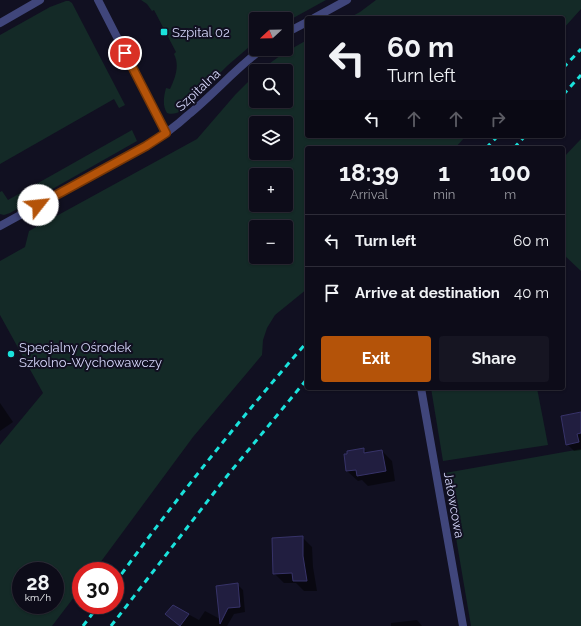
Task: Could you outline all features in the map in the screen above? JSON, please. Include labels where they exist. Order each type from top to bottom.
[{"type":"street","points":[[0,23],[40,0]]},
{"type":"street","points":[[98,0],[166,133]]},
{"type":"street","points":[[318,16],[348,0]]},
{"type":"street","points":[[293,29],[305,23]]},
{"type":"street","name":"Szpitalna","points":[[0,226],[146,146],[166,133],[189,115],[252,56]]},
{"type":"street","name":"Jałowcowa","points":[[421,390],[463,626]]},
{"type":"green space","points":[[141,0],[326,0],[293,18],[293,12],[249,12],[249,47],[227,66],[182,111],[174,114],[167,113],[165,110],[164,97],[166,88],[170,89],[175,76],[177,63],[174,54],[176,52],[154,10],[152,11],[147,4]]},
{"type":"green space","points":[[376,0],[581,0],[581,9],[565,27],[565,16],[353,16]]},
{"type":"green space","points":[[66,1],[72,3],[125,105],[119,108],[114,99],[0,164],[0,35],[50,7]]},
{"type":"green space","points":[[305,41],[305,138],[464,138],[457,146],[305,146],[305,291],[275,315],[267,328],[263,340],[262,355],[193,437],[101,562],[72,562],[72,600],[64,610],[64,562],[12,562],[12,614],[61,614],[52,626],[0,626],[0,445],[43,393],[0,315],[0,261],[25,247],[29,231],[197,139],[249,81],[249,108],[293,108],[293,64],[269,64],[280,56],[293,56],[293,48]]},
{"type":"green space","points":[[132,130],[137,141],[10,213],[4,215],[0,214],[0,192],[2,191],[8,200]]},
{"type":"green space","points":[[581,139],[581,271],[565,256],[565,156]]},
{"type":"green space","points":[[431,390],[537,390],[548,445],[443,461]]},
{"type":"green space","points":[[581,449],[581,626],[471,626],[445,473]]},
{"type":"building","points":[[581,412],[581,433],[577,434],[579,442],[566,445],[561,416]]},
{"type":"building","points":[[364,448],[364,453],[382,450],[386,471],[357,476],[356,470],[346,471],[344,454],[347,454],[347,451]]},
{"type":"building","points":[[303,536],[303,556],[307,581],[293,581],[292,573],[273,574],[272,538]]},
{"type":"building","points":[[238,583],[240,607],[228,608],[220,624],[216,586]]},
{"type":"building","points":[[173,605],[189,614],[180,626],[165,614]]},
{"type":"railway","points":[[565,66],[581,49]]},
{"type":"railway","points":[[565,93],[581,75]]},
{"type":"railway","points":[[488,146],[496,138]]},
{"type":"railway","points":[[516,146],[523,138]]},
{"type":"railway","points":[[124,571],[208,460],[305,344]]},
{"type":"railway","points":[[111,626],[227,476],[305,381]]},
{"type":"railway","points":[[83,626],[92,614]]},
{"type":"place","name":"Szpital 02","points":[[164,32]]},
{"type":"place","name":"Specjalny Ośrodek Szkolno-Wychowawczy","points":[[11,354]]},
{"type":"route","points":[[38,205],[146,146],[166,133],[125,53]]}]
